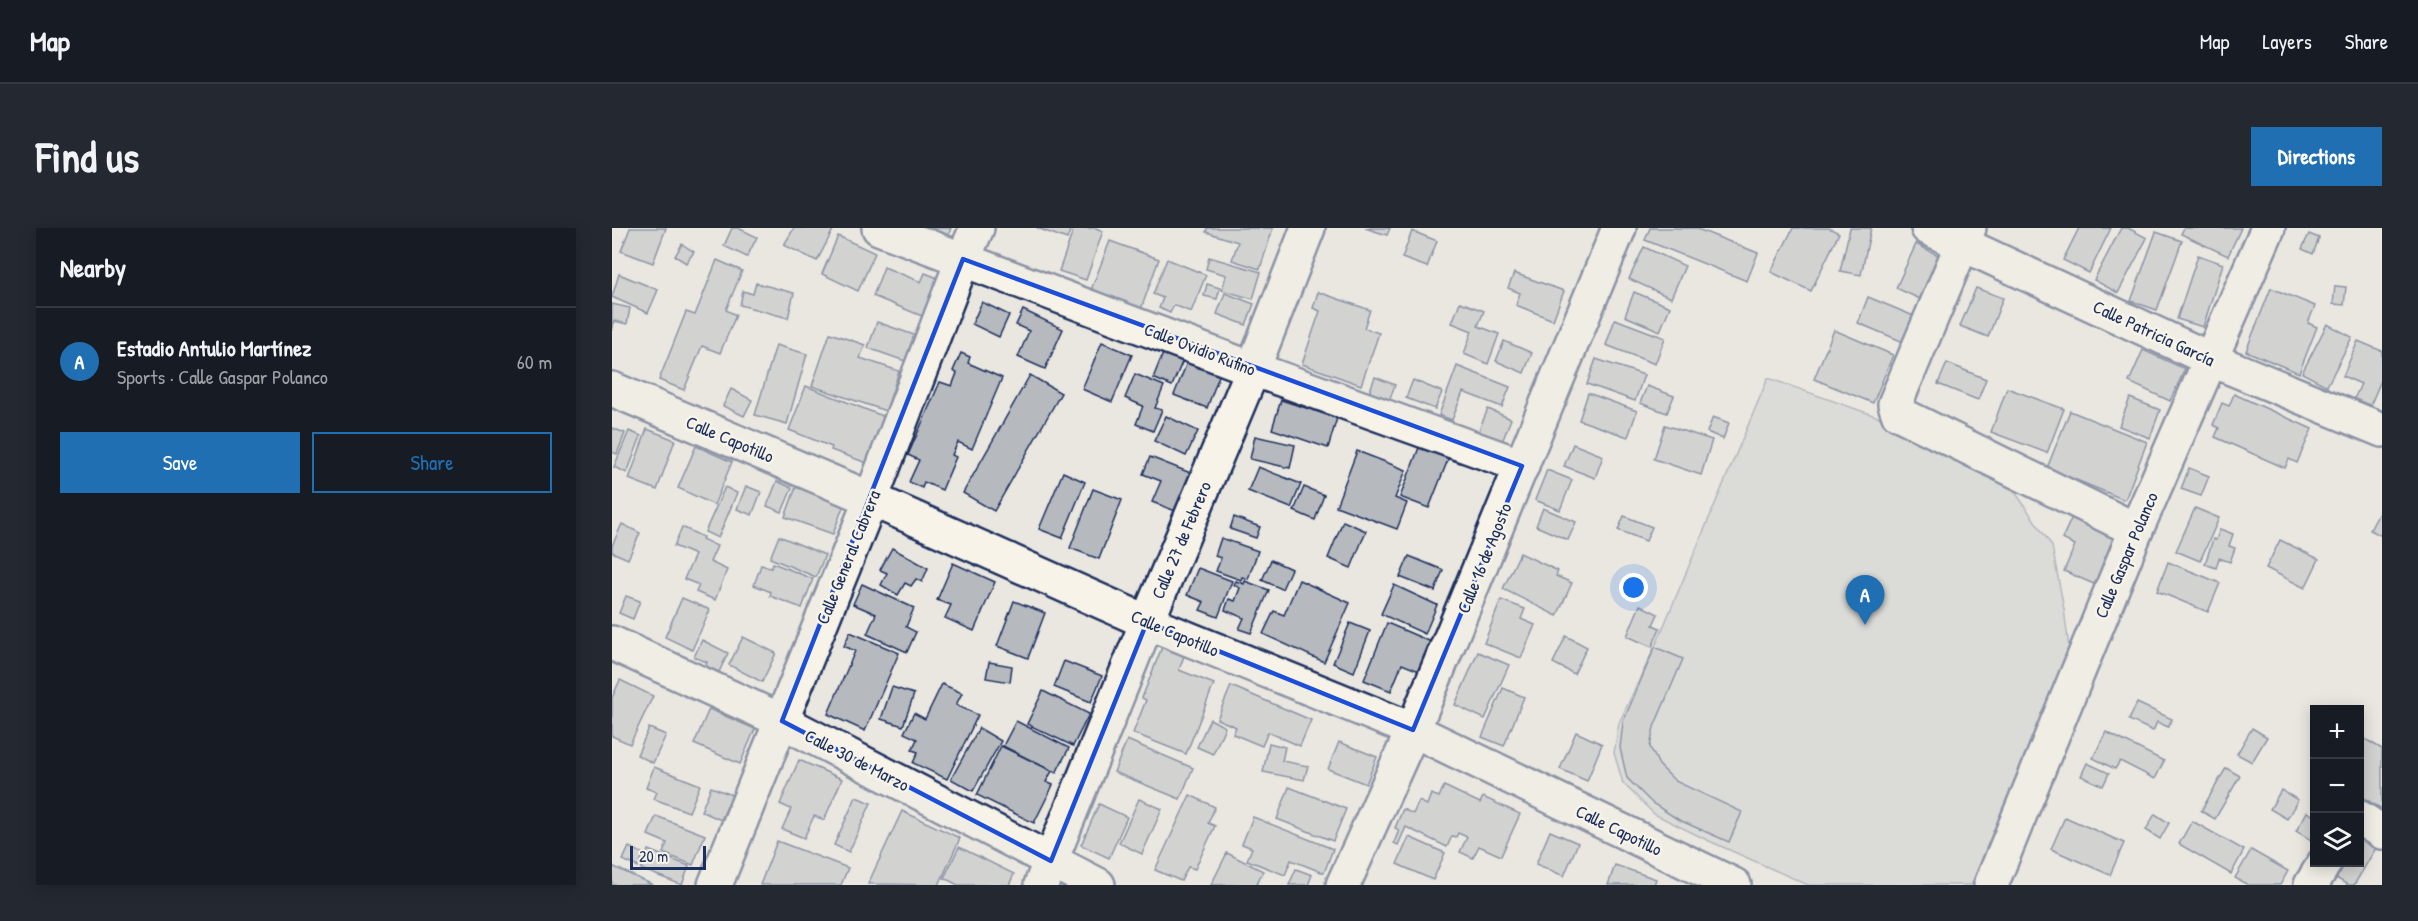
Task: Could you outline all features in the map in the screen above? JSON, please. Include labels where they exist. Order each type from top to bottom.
[{"type":"street","name":"Calle Ovidio Rufino","points":[[879,228],[1253,369],[1522,466]]},
{"type":"street","name":"Calle General Cabrera","points":[[715,885],[871,499],[977,228]]},
{"type":"street","name":"Calle 27 de Febrero","points":[[1046,873],[1147,621],[1253,369],[1308,228]]},
{"type":"street","name":"Calle 16 de Agosto","points":[[1343,885],[1413,730],[1619,228]]},
{"type":"street","name":"Calle Patricia García","points":[[1928,228],[1966,236],[2212,360],[2382,430]]},
{"type":"street","name":"Calle Gaspar Polanco","points":[[1990,885],[2136,530],[2268,228]]},
{"type":"street","points":[[1966,236],[1895,404],[1896,409],[2136,530]]},
{"type":"street","name":"Calle Capotillo","points":[[612,389],[871,499],[1147,621],[1413,730],[1695,876],[1734,885]]},
{"type":"street","name":"Calle 30 de Marzo","points":[[612,643],[782,722],[1046,873],[1098,885]]},
{"type":"street","points":[[2364,821],[2382,832]]},
{"type":"street","points":[[2311,885],[2322,867]]},
{"type":"highlighted area","points":[[963,259],[1522,466],[1413,730],[1147,622],[1051,861],[782,721]]},
{"type":"shaded area","points":[[1768,378],[1938,438],[2009,483],[2052,546],[2064,609],[2072,672],[1971,885],[1808,885],[1654,814],[1623,783],[1614,753],[1619,723],[1657,642]]},
{"type":"building","points":[[630,228],[666,228],[653,263],[621,251]]},
{"type":"building","points":[[732,228],[738,228],[757,237],[747,257],[724,246]]},
{"type":"building","points":[[794,228],[834,228],[817,261],[784,245]]},
{"type":"building","points":[[928,228],[951,228],[948,236]]},
{"type":"building","points":[[1037,228],[1071,228],[1067,239]]},
{"type":"building","points":[[1074,228],[1096,228],[1103,231],[1086,280],[1059,271]]},
{"type":"building","points":[[1207,228],[1273,228],[1260,269],[1232,260],[1238,242],[1206,232]]},
{"type":"building","points":[[1365,228],[1390,228],[1387,235]]},
{"type":"building","points":[[1650,228],[1695,228],[1758,253],[1747,281],[1645,240]]},
{"type":"building","points":[[1793,228],[1829,228],[1839,233],[1811,291],[1771,272]]},
{"type":"building","points":[[1850,228],[1871,228],[1861,275],[1840,271]]},
{"type":"building","points":[[2079,228],[2111,228],[2089,273],[2063,260]]},
{"type":"building","points":[[2121,228],[2128,228],[2147,238],[2118,293],[2094,280]]},
{"type":"building","points":[[2184,228],[2241,228],[2228,256],[2181,234]]},
{"type":"building","points":[[1412,231],[1437,241],[1427,267],[1402,258]]},
{"type":"building","points":[[2156,232],[2182,241],[2157,310],[2131,301]]},
{"type":"building","points":[[2309,234],[2319,238],[2313,254],[2302,249]]},
{"type":"building","points":[[838,236],[875,253],[858,291],[822,274]]},
{"type":"building","points":[[1110,241],[1159,259],[1141,309],[1091,290]]},
{"type":"building","points":[[682,244],[694,252],[686,263],[675,256]]},
{"type":"building","points":[[1916,244],[1940,256],[1920,299],[1896,288]]},
{"type":"building","points":[[1644,247],[1685,266],[1671,298],[1629,279]]},
{"type":"building","points":[[2198,255],[2223,264],[2203,327],[2177,319]]},
{"type":"building","points":[[1209,257],[1261,272],[1253,299],[1222,290],[1226,275],[1206,269]]},
{"type":"building","points":[[1167,259],[1206,275],[1191,312],[1174,305],[1170,313],[1159,308],[1163,298],[1153,294]]},
{"type":"building","points":[[717,260],[742,271],[726,310],[736,315],[720,353],[702,346],[684,390],[659,380],[686,312],[695,315]]},
{"type":"building","points":[[884,267],[921,282],[925,273],[938,278],[922,316],[873,296]]},
{"type":"building","points":[[1514,273],[1564,291],[1553,320],[1516,305],[1520,293],[1508,288]]},
{"type":"building","points":[[619,274],[658,290],[648,313],[612,297]]},
{"type":"building","points":[[756,283],[794,293],[788,318],[740,305],[743,291],[753,294]]},
{"type":"building","points":[[1207,284],[1220,288],[1217,299],[1204,296]]},
{"type":"building","points":[[2335,286],[2346,287],[2344,305],[2333,304]]},
{"type":"building","points":[[1976,288],[2003,298],[1988,337],[1960,326]]},
{"type":"building","points":[[2271,288],[2315,306],[2308,323],[2317,327],[2299,373],[2246,351]]},
{"type":"building","points":[[1318,292],[1370,310],[1364,328],[1379,333],[1361,385],[1302,364],[1320,311],[1313,308]]},
{"type":"building","points":[[1634,292],[1670,307],[1660,331],[1625,316]]},
{"type":"building","points":[[1225,293],[1254,304],[1246,325],[1217,314]]},
{"type":"building","points":[[1868,297],[1916,317],[1906,343],[1858,323]]},
{"type":"building","points":[[982,302],[1009,315],[999,337],[972,324]]},
{"type":"building","points":[[1460,302],[1484,311],[1478,326],[1499,334],[1488,364],[1464,354],[1472,331],[1452,323]]},
{"type":"building","points":[[612,304],[630,308],[627,324],[614,321],[612,330]]},
{"type":"building","points":[[1023,310],[1063,329],[1045,369],[1018,357],[1029,331],[1016,325]]},
{"type":"building","points":[[1615,319],[1665,338],[1655,364],[1606,345]]},
{"type":"building","points":[[877,322],[914,335],[905,361],[868,348]]},
{"type":"building","points":[[2327,324],[2352,337],[2327,386],[2302,373]]},
{"type":"building","points":[[1834,330],[1893,355],[1873,403],[1814,379]]},
{"type":"building","points":[[830,333],[865,345],[860,358],[899,371],[886,411],[812,386]]},
{"type":"building","points":[[1504,341],[1532,353],[1524,373],[1496,361]]},
{"type":"building","points":[[2358,341],[2382,351],[2382,378],[2370,406],[2354,399],[2361,384],[2343,376]]},
{"type":"building","points":[[1102,342],[1132,355],[1112,402],[1082,389]]},
{"type":"building","points":[[776,345],[807,354],[787,424],[755,415]]},
{"type":"building","points":[[2143,350],[2185,369],[2170,401],[2129,382]]},
{"type":"building","points":[[1164,351],[1183,360],[1172,386],[1153,378]]},
{"type":"building","points":[[961,353],[970,357],[968,363],[1002,378],[972,449],[958,442],[952,455],[956,457],[942,490],[924,482],[922,488],[909,482],[919,460],[908,455],[940,382],[952,386],[957,373],[953,371]]},
{"type":"building","points":[[1596,359],[1644,375],[1635,401],[1587,384]]},
{"type":"building","points":[[1188,360],[1220,373],[1207,408],[1174,395]]},
{"type":"building","points":[[1947,363],[1986,379],[1978,400],[1938,384]]},
{"type":"building","points":[[1457,366],[1510,387],[1502,407],[1463,392],[1452,420],[1439,415]]},
{"type":"building","points":[[1135,374],[1164,386],[1155,408],[1162,410],[1153,431],[1136,424],[1143,406],[1125,398]]},
{"type":"building","points":[[1030,375],[1061,393],[994,511],[963,493]]},
{"type":"building","points":[[1375,377],[1395,385],[1389,401],[1369,393]]},
{"type":"building","points":[[1413,380],[1442,392],[1435,409],[1406,398]]},
{"type":"building","points":[[806,386],[885,417],[867,463],[831,450],[832,447],[789,430]]},
{"type":"building","points":[[1647,386],[1674,396],[1667,413],[1640,403]]},
{"type":"building","points":[[2007,388],[2064,409],[2047,453],[1991,432]]},
{"type":"building","points":[[731,389],[752,400],[744,416],[723,406]]},
{"type":"building","points":[[1588,393],[1637,411],[1628,437],[1579,420]]},
{"type":"building","points":[[2234,394],[2312,429],[2297,463],[2289,459],[2285,468],[2215,437],[2219,428],[2213,425],[2222,403],[2229,406]]},
{"type":"building","points":[[2130,398],[2160,410],[2150,438],[2119,426]]},
{"type":"building","points":[[1281,400],[1337,418],[1328,448],[1272,429]]},
{"type":"building","points":[[1488,409],[1511,419],[1502,442],[1478,432]]},
{"type":"building","points":[[2070,411],[2147,442],[2125,500],[2047,468]]},
{"type":"building","points":[[1166,416],[1198,431],[1186,456],[1154,441]]},
{"type":"building","points":[[1713,417],[1729,423],[1723,439],[1707,432]]},
{"type":"building","points":[[1665,425],[1712,440],[1701,475],[1654,459]]},
{"type":"building","points":[[612,428],[625,433],[617,454],[612,452]]},
{"type":"building","points":[[647,429],[675,440],[657,490],[629,479]]},
{"type":"building","points":[[629,431],[641,436],[627,473],[614,467]]},
{"type":"building","points":[[1255,436],[1295,445],[1290,468],[1250,459]]},
{"type":"building","points":[[1573,444],[1603,456],[1595,478],[1564,466]]},
{"type":"building","points":[[1420,445],[1449,457],[1429,508],[1400,497]]},
{"type":"building","points":[[696,446],[732,462],[714,505],[678,488]]},
{"type":"building","points":[[1357,451],[1406,470],[1395,498],[1407,503],[1397,529],[1336,506]]},
{"type":"building","points":[[1150,457],[1193,474],[1178,512],[1152,502],[1161,481],[1143,474]]},
{"type":"building","points":[[1258,467],[1301,484],[1291,508],[1248,491]]},
{"type":"building","points":[[2189,468],[2209,476],[2201,496],[2181,489]]},
{"type":"building","points":[[1547,470],[1572,480],[1560,510],[1535,500]]},
{"type":"building","points":[[1063,472],[1085,482],[1062,538],[1039,529]]},
{"type":"building","points":[[777,481],[792,488],[782,512],[767,506]]},
{"type":"building","points":[[746,486],[761,492],[752,515],[737,509]]},
{"type":"building","points":[[725,487],[737,493],[718,538],[705,532]]},
{"type":"building","points":[[796,487],[844,504],[833,534],[785,517]]},
{"type":"building","points":[[1304,487],[1324,495],[1315,520],[1294,511]]},
{"type":"building","points":[[1093,489],[1122,500],[1099,559],[1070,548]]},
{"type":"building","points":[[1543,508],[1576,522],[1568,540],[1536,526]]},
{"type":"building","points":[[2076,508],[2121,527],[2096,585],[2064,571],[2075,545],[2062,539]]},
{"type":"building","points":[[2195,508],[2219,518],[2200,561],[2176,551]]},
{"type":"building","points":[[2379,513],[2382,515],[2382,536],[2370,530]]},
{"type":"building","points":[[1624,516],[1652,527],[1646,541],[1618,530]]},
{"type":"building","points":[[1234,517],[1260,527],[1256,538],[1230,529]]},
{"type":"building","points":[[1343,521],[1366,531],[1351,568],[1328,558]]},
{"type":"building","points":[[622,524],[640,533],[628,559],[612,552],[612,546]]},
{"type":"building","points":[[682,527],[717,546],[710,562],[727,570],[715,600],[696,592],[699,585],[684,579],[695,555],[674,546]]},
{"type":"building","points":[[2220,529],[2233,534],[2229,546],[2235,548],[2230,562],[2219,558],[2216,568],[2205,564],[2213,539],[2216,540]]},
{"type":"building","points":[[779,536],[825,555],[816,577],[770,558]]},
{"type":"building","points":[[1221,538],[1258,551],[1248,579],[1242,577],[1241,580],[1216,571],[1221,558],[1215,556]]},
{"type":"building","points":[[2280,540],[2319,559],[2305,588],[2266,568]]},
{"type":"building","points":[[892,548],[928,568],[922,582],[916,579],[911,586],[905,583],[898,595],[881,585],[887,573],[880,570]]},
{"type":"building","points":[[1520,553],[1558,571],[1556,576],[1572,583],[1557,616],[1503,589]]},
{"type":"building","points":[[1409,556],[1443,570],[1435,591],[1400,577]]},
{"type":"building","points":[[1271,560],[1291,569],[1282,589],[1262,580]]},
{"type":"building","points":[[2168,562],[2220,583],[2208,612],[2157,591]]},
{"type":"building","points":[[773,563],[813,579],[802,608],[770,596],[771,592],[754,585],[761,565],[771,568]]},
{"type":"building","points":[[953,563],[995,582],[974,631],[945,618],[951,605],[937,600]]},
{"type":"building","points":[[1198,568],[1232,581],[1218,617],[1200,610],[1204,602],[1187,595]]},
{"type":"building","points":[[1299,580],[1350,603],[1324,662],[1263,634],[1274,611],[1284,615]]},
{"type":"building","points":[[1236,581],[1244,584],[1245,581],[1269,590],[1251,633],[1239,629],[1244,618],[1225,610],[1229,599],[1235,601],[1240,588],[1234,585]]},
{"type":"building","points":[[862,584],[914,608],[906,627],[916,632],[907,652],[867,634],[876,614],[853,604]]},
{"type":"building","points":[[1394,585],[1437,605],[1425,634],[1381,614]]},
{"type":"building","points":[[626,596],[640,601],[633,619],[619,613]]},
{"type":"building","points":[[682,598],[710,610],[692,650],[665,637]]},
{"type":"building","points":[[1501,600],[1525,609],[1521,619],[1535,625],[1521,658],[1484,643]]},
{"type":"building","points":[[1014,601],[1045,613],[1028,658],[997,646]]},
{"type":"building","points":[[1640,605],[1658,614],[1653,625],[1660,628],[1652,647],[1627,636]]},
{"type":"building","points":[[1350,623],[1370,631],[1354,672],[1333,663]]},
{"type":"building","points":[[1387,623],[1436,644],[1424,673],[1402,664],[1391,691],[1364,680]]},
{"type":"building","points":[[850,632],[899,653],[865,731],[828,714],[855,651],[844,646]]},
{"type":"building","points":[[1566,636],[1587,647],[1574,674],[1553,663]]},
{"type":"building","points":[[743,637],[776,653],[762,682],[729,665]]},
{"type":"building","points":[[702,640],[728,653],[719,672],[706,666],[707,662],[694,657]]},
{"type":"building","points":[[1162,647],[1184,656],[1179,670],[1214,684],[1186,754],[1133,733],[1146,700],[1142,698]]},
{"type":"building","points":[[1655,647],[1683,659],[1654,727],[1650,747],[1659,765],[1675,781],[1742,812],[1729,842],[1679,820],[1652,803],[1627,778],[1620,748],[1623,722]]},
{"type":"building","points":[[1478,652],[1509,665],[1485,719],[1455,705]]},
{"type":"building","points":[[1064,661],[1102,676],[1091,702],[1054,687]]},
{"type":"building","points":[[989,662],[1012,666],[1010,682],[986,678]]},
{"type":"building","points":[[620,680],[653,696],[630,744],[612,736],[612,698]]},
{"type":"building","points":[[942,684],[962,693],[956,705],[978,715],[947,779],[913,763],[918,752],[912,750],[917,739],[904,733],[914,713],[925,719]]},
{"type":"building","points":[[1231,686],[1311,720],[1300,746],[1268,732],[1262,746],[1233,734],[1236,727],[1217,719]]},
{"type":"building","points":[[892,687],[914,694],[903,726],[881,719]]},
{"type":"building","points":[[1503,688],[1524,697],[1504,746],[1482,737]]},
{"type":"building","points":[[1043,691],[1089,714],[1073,746],[1027,724]]},
{"type":"building","points":[[2137,703],[2172,719],[2168,727],[2157,722],[2153,731],[2129,720]]},
{"type":"building","points":[[709,709],[755,729],[740,764],[694,744]]},
{"type":"building","points":[[1210,719],[1225,727],[1213,754],[1197,747]]},
{"type":"building","points":[[1016,721],[1069,748],[1056,773],[1003,746]]},
{"type":"building","points":[[649,728],[666,735],[653,763],[637,755]]},
{"type":"building","points":[[979,728],[1001,741],[973,791],[951,779]]},
{"type":"building","points":[[2252,728],[2267,737],[2252,762],[2237,754]]},
{"type":"building","points":[[1576,732],[1602,744],[1587,781],[1560,769]]},
{"type":"building","points":[[2106,732],[2164,761],[2155,779],[2120,761],[2115,769],[2093,758]]},
{"type":"building","points":[[2364,738],[2382,749],[2382,809],[2364,798]]},
{"type":"building","points":[[1127,740],[1193,768],[1180,799],[1114,772]]},
{"type":"building","points":[[1339,742],[1377,757],[1366,784],[1328,769]]},
{"type":"building","points":[[1269,743],[1285,747],[1282,761],[1308,766],[1304,780],[1263,772]]},
{"type":"building","points":[[1001,746],[1052,771],[1046,782],[1053,785],[1034,823],[977,795]]},
{"type":"building","points":[[799,760],[842,779],[824,820],[814,816],[804,838],[782,829],[791,809],[780,804]]},
{"type":"building","points":[[2087,763],[2109,773],[2103,786],[2081,776]]},
{"type":"building","points":[[654,767],[700,785],[689,812],[654,799],[657,792],[646,788]]},
{"type":"building","points":[[2226,768],[2240,776],[2215,819],[2201,811]]},
{"type":"building","points":[[1444,786],[1480,803],[1483,797],[1520,814],[1501,856],[1479,846],[1473,858],[1460,852],[1467,837],[1458,833],[1456,837],[1452,836],[1447,847],[1406,827],[1398,845],[1394,843],[1399,830],[1395,828],[1403,809],[1413,814],[1419,801],[1427,805],[1431,794],[1439,797]]},
{"type":"building","points":[[711,787],[732,795],[721,820],[701,811]]},
{"type":"building","points":[[1289,787],[1346,809],[1333,841],[1277,819]]},
{"type":"building","points":[[2281,790],[2298,800],[2287,819],[2270,809]]},
{"type":"building","points":[[1190,795],[1215,807],[1208,823],[1215,826],[1195,869],[1188,867],[1181,881],[1155,870]]},
{"type":"building","points":[[856,797],[871,803],[849,852],[834,845]]},
{"type":"building","points":[[1139,799],[1162,809],[1142,854],[1119,843]]},
{"type":"building","points":[[1099,804],[1127,817],[1109,858],[1081,845]]},
{"type":"building","points":[[902,811],[960,838],[939,885],[868,884]]},
{"type":"building","points":[[2307,812],[2310,814],[2310,840],[2296,831]]},
{"type":"building","points":[[2155,814],[2169,823],[2160,839],[2146,830]]},
{"type":"building","points":[[656,816],[705,835],[693,865],[663,853],[667,843],[648,835]]},
{"type":"building","points":[[1253,817],[1333,849],[1324,873],[1291,860],[1285,875],[1247,860],[1252,848],[1242,844]]},
{"type":"building","points":[[2065,817],[2124,843],[2110,875],[2051,849]]},
{"type":"building","points":[[2192,821],[2244,850],[2231,874],[2179,844]]},
{"type":"building","points":[[1550,831],[1578,843],[1564,876],[1536,864]]},
{"type":"building","points":[[2364,834],[2379,843],[2354,885],[2348,885],[2329,874],[2333,867],[2364,867]]},
{"type":"building","points":[[1409,837],[1445,853],[1433,880],[1397,864]]},
{"type":"building","points":[[777,841],[848,868],[841,885],[760,885]]},
{"type":"building","points":[[629,847],[644,854],[638,867],[623,860]]},
{"type":"building","points":[[959,847],[1014,874],[1009,885],[958,885],[944,878]]},
{"type":"building","points":[[648,850],[689,866],[682,885],[641,869]]},
{"type":"building","points":[[2251,850],[2288,871],[2280,885],[2248,885],[2235,878]]},
{"type":"building","points":[[1227,853],[1263,871],[1256,885],[1211,885]]},
{"type":"building","points":[[1615,865],[1656,879],[1654,885],[1608,885]]},
{"type":"building","points":[[612,866],[653,885],[612,885]]},
{"type":"building","points":[[1296,869],[1312,875],[1308,885],[1289,885]]},
{"type":"place","name":"Estadio Antulio Martínez","points":[[1865,625]]}]
